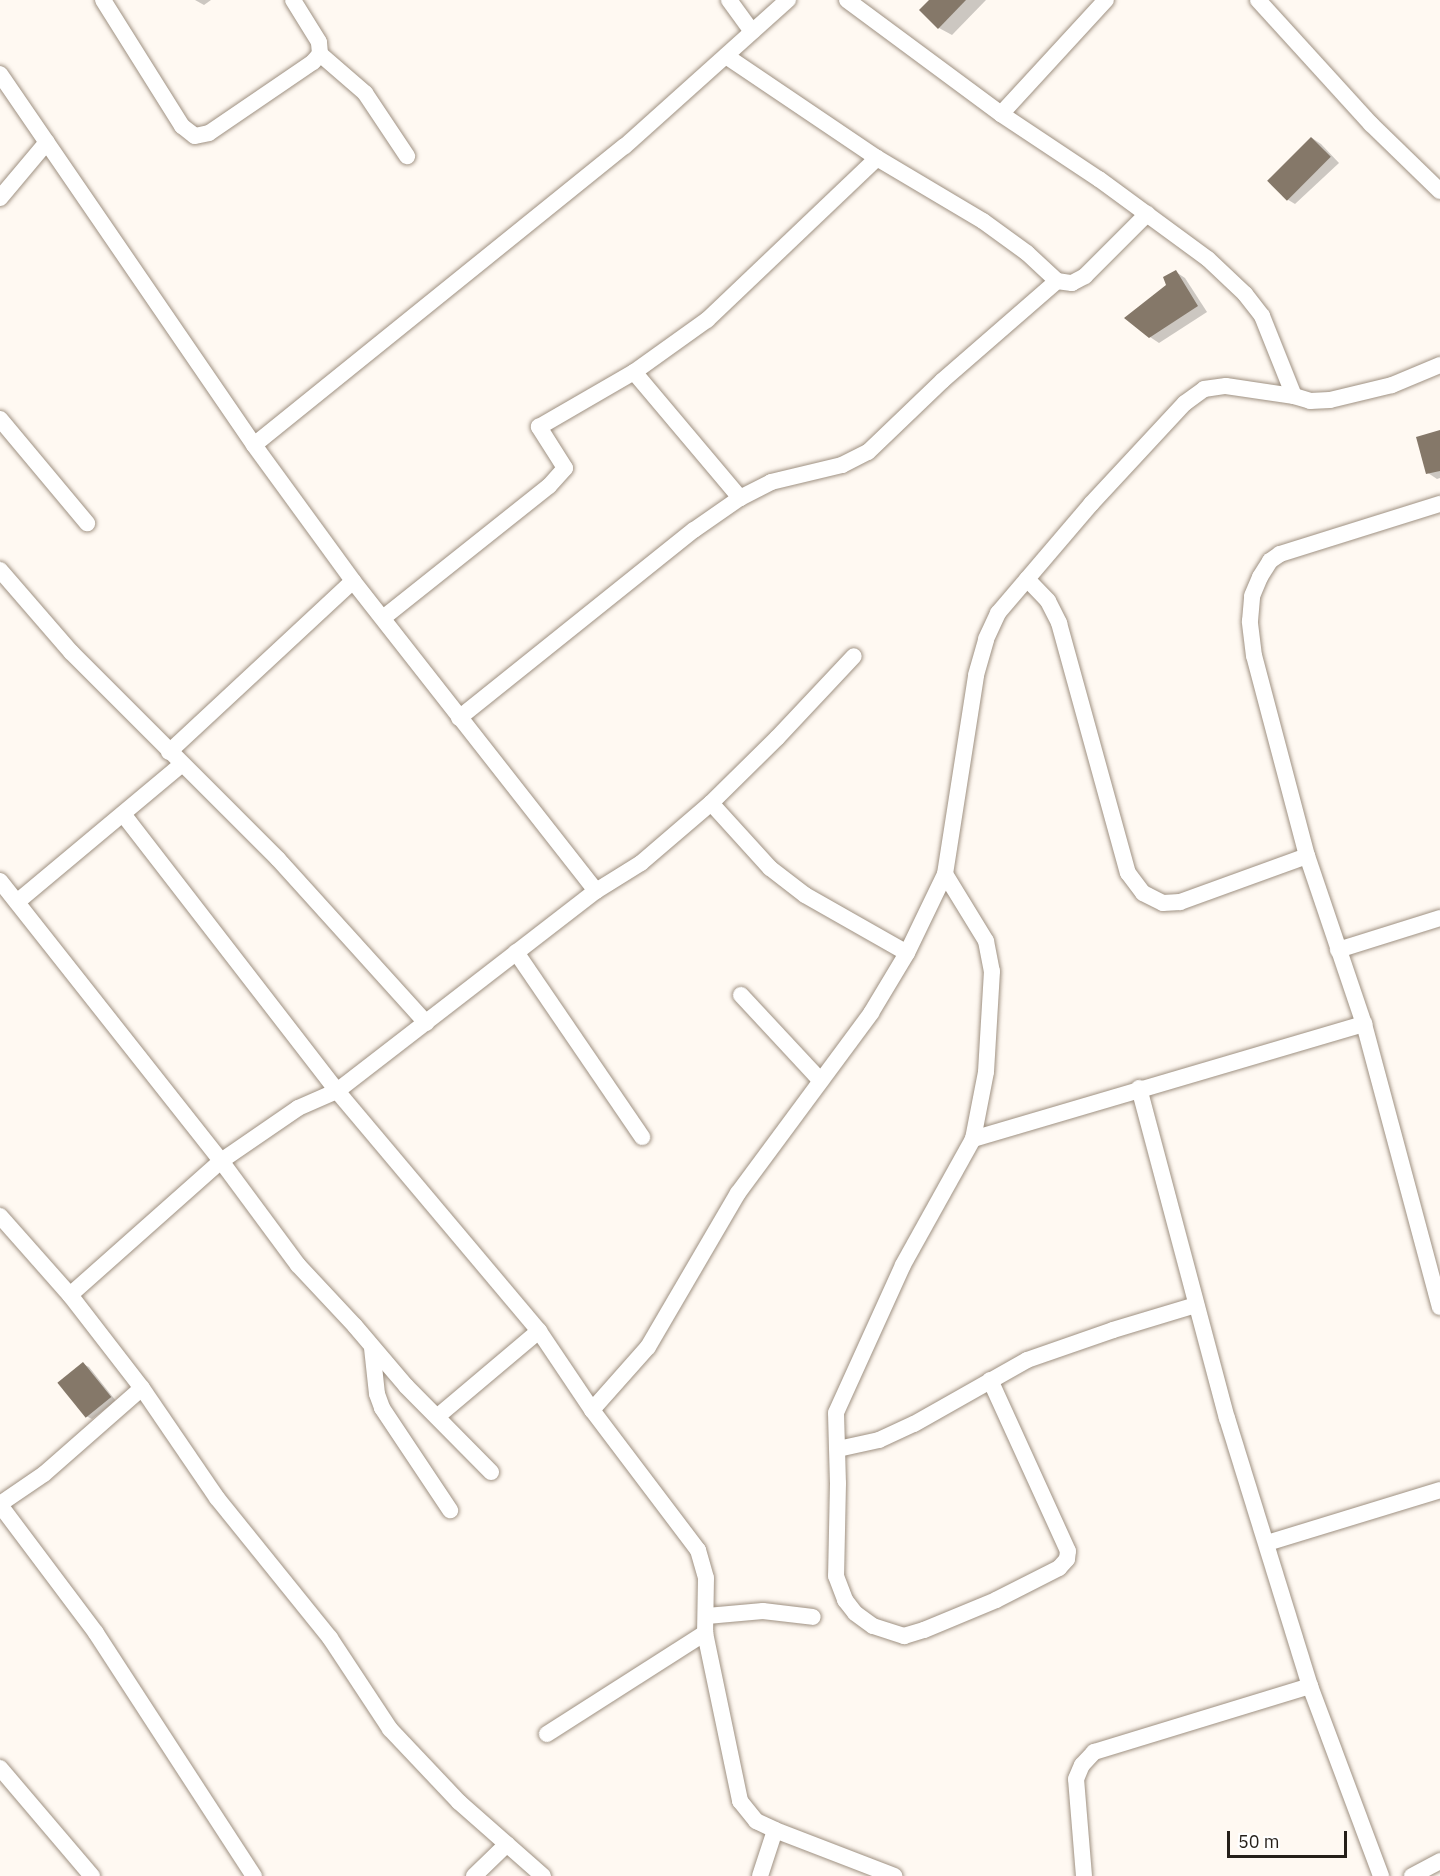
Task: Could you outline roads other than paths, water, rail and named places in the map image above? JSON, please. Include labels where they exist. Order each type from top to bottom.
[{"type":"street","points":[[103,0],[182,126],[195,136],[209,134],[313,62],[320,54]]},
{"type":"street","points":[[293,0],[319,42],[320,54],[365,93],[407,156]]},
{"type":"street","points":[[729,0],[752,32]]},
{"type":"street","points":[[254,446],[625,146],[788,0]]},
{"type":"street","points":[[847,0],[1001,114],[1147,214],[1208,259],[1245,294],[1262,316],[1294,396]]},
{"type":"street","points":[[1001,114],[1106,0]]},
{"type":"street","points":[[1258,0],[1371,124],[1440,191]]},
{"type":"street","points":[[726,56],[877,158],[983,221],[1028,253],[1057,281],[1071,282],[1085,276],[1147,214]]},
{"type":"street","points":[[0,74],[254,446],[353,581],[596,891]]},
{"type":"street","points":[[0,198],[46,142]]},
{"type":"street","points":[[383,618],[549,486],[565,468],[539,427],[634,372],[707,320],[877,158]]},
{"type":"street","points":[[459,718],[694,530],[740,498],[771,482],[842,465],[868,452],[942,381],[1057,281]]},
{"type":"street","points":[[592,1410],[648,1347],[738,1193],[872,1013],[907,953],[945,874],[976,675],[986,639],[998,613],[1185,403],[1204,389],[1226,386],[1294,396],[1310,401],[1330,400],[1392,385],[1440,365]]},
{"type":"street","points":[[634,372],[740,498]]},
{"type":"street","points":[[0,419],[87,523]]},
{"type":"street","points":[[1440,504],[1280,554],[1270,561],[1260,577],[1252,596],[1250,621],[1254,656],[1307,856],[1364,1024],[1440,1307]]},
{"type":"street","points":[[0,570],[71,652],[278,859],[426,1023]]},
{"type":"street","points":[[1027,579],[1048,601],[1059,623],[1128,873],[1143,893],[1163,903],[1180,902],[1307,856]]},
{"type":"street","points":[[169,752],[353,581]]},
{"type":"street","points":[[70,1295],[221,1161],[298,1108],[337,1091],[596,891],[641,863],[711,802],[795,720],[854,656]]},
{"type":"street","points":[[17,902],[182,764]]},
{"type":"street","points":[[711,802],[778,875],[805,895],[907,953]]},
{"type":"street","points":[[123,814],[337,1091],[539,1330],[592,1410],[698,1550],[706,1578],[706,1624],[740,1801],[756,1821],[894,1876]]},
{"type":"street","points":[[945,874],[986,941],[992,971],[986,1072],[973,1139],[903,1265],[865,1344],[836,1413],[838,1449],[836,1576],[845,1600],[855,1613],[873,1626],[904,1636],[996,1600],[1059,1568],[1067,1559],[1068,1551],[990,1380]]},
{"type":"street","points":[[0,881],[221,1161],[298,1265],[406,1386],[438,1416],[491,1473]]},
{"type":"street","points":[[1338,950],[1440,918]]},
{"type":"street","points":[[516,952],[642,1137]]},
{"type":"street","points":[[741,995],[821,1081]]},
{"type":"street","points":[[973,1139],[1139,1088],[1364,1024]]},
{"type":"street","points":[[1139,1088],[1196,1305],[1310,1686],[1381,1876]]},
{"type":"street","points":[[1,1218],[70,1295],[142,1388],[217,1498],[330,1638],[390,1729],[459,1802],[543,1876]]},
{"type":"street","points":[[838,1449],[879,1440],[914,1424],[1027,1360],[1113,1330],[1196,1305]]},
{"type":"street","points":[[438,1416],[539,1330]]},
{"type":"street","points":[[372,1347],[377,1394],[382,1408],[450,1510]]},
{"type":"street","points":[[142,1388],[44,1474],[0,1505],[96,1633],[254,1876]]},
{"type":"street","points":[[1267,1543],[1440,1490]]},
{"type":"street","points":[[547,1734],[706,1624],[763,1611],[813,1617]]},
{"type":"street","points":[[1084,1876],[1076,1779],[1082,1765],[1094,1752],[1310,1686]]},
{"type":"street","points":[[0,1768],[92,1876]]},
{"type":"street","points":[[760,1876],[775,1830]]},
{"type":"street","points":[[474,1876],[507,1844]]},
{"type":"street","points":[[1412,1876],[1440,1861]]}]
